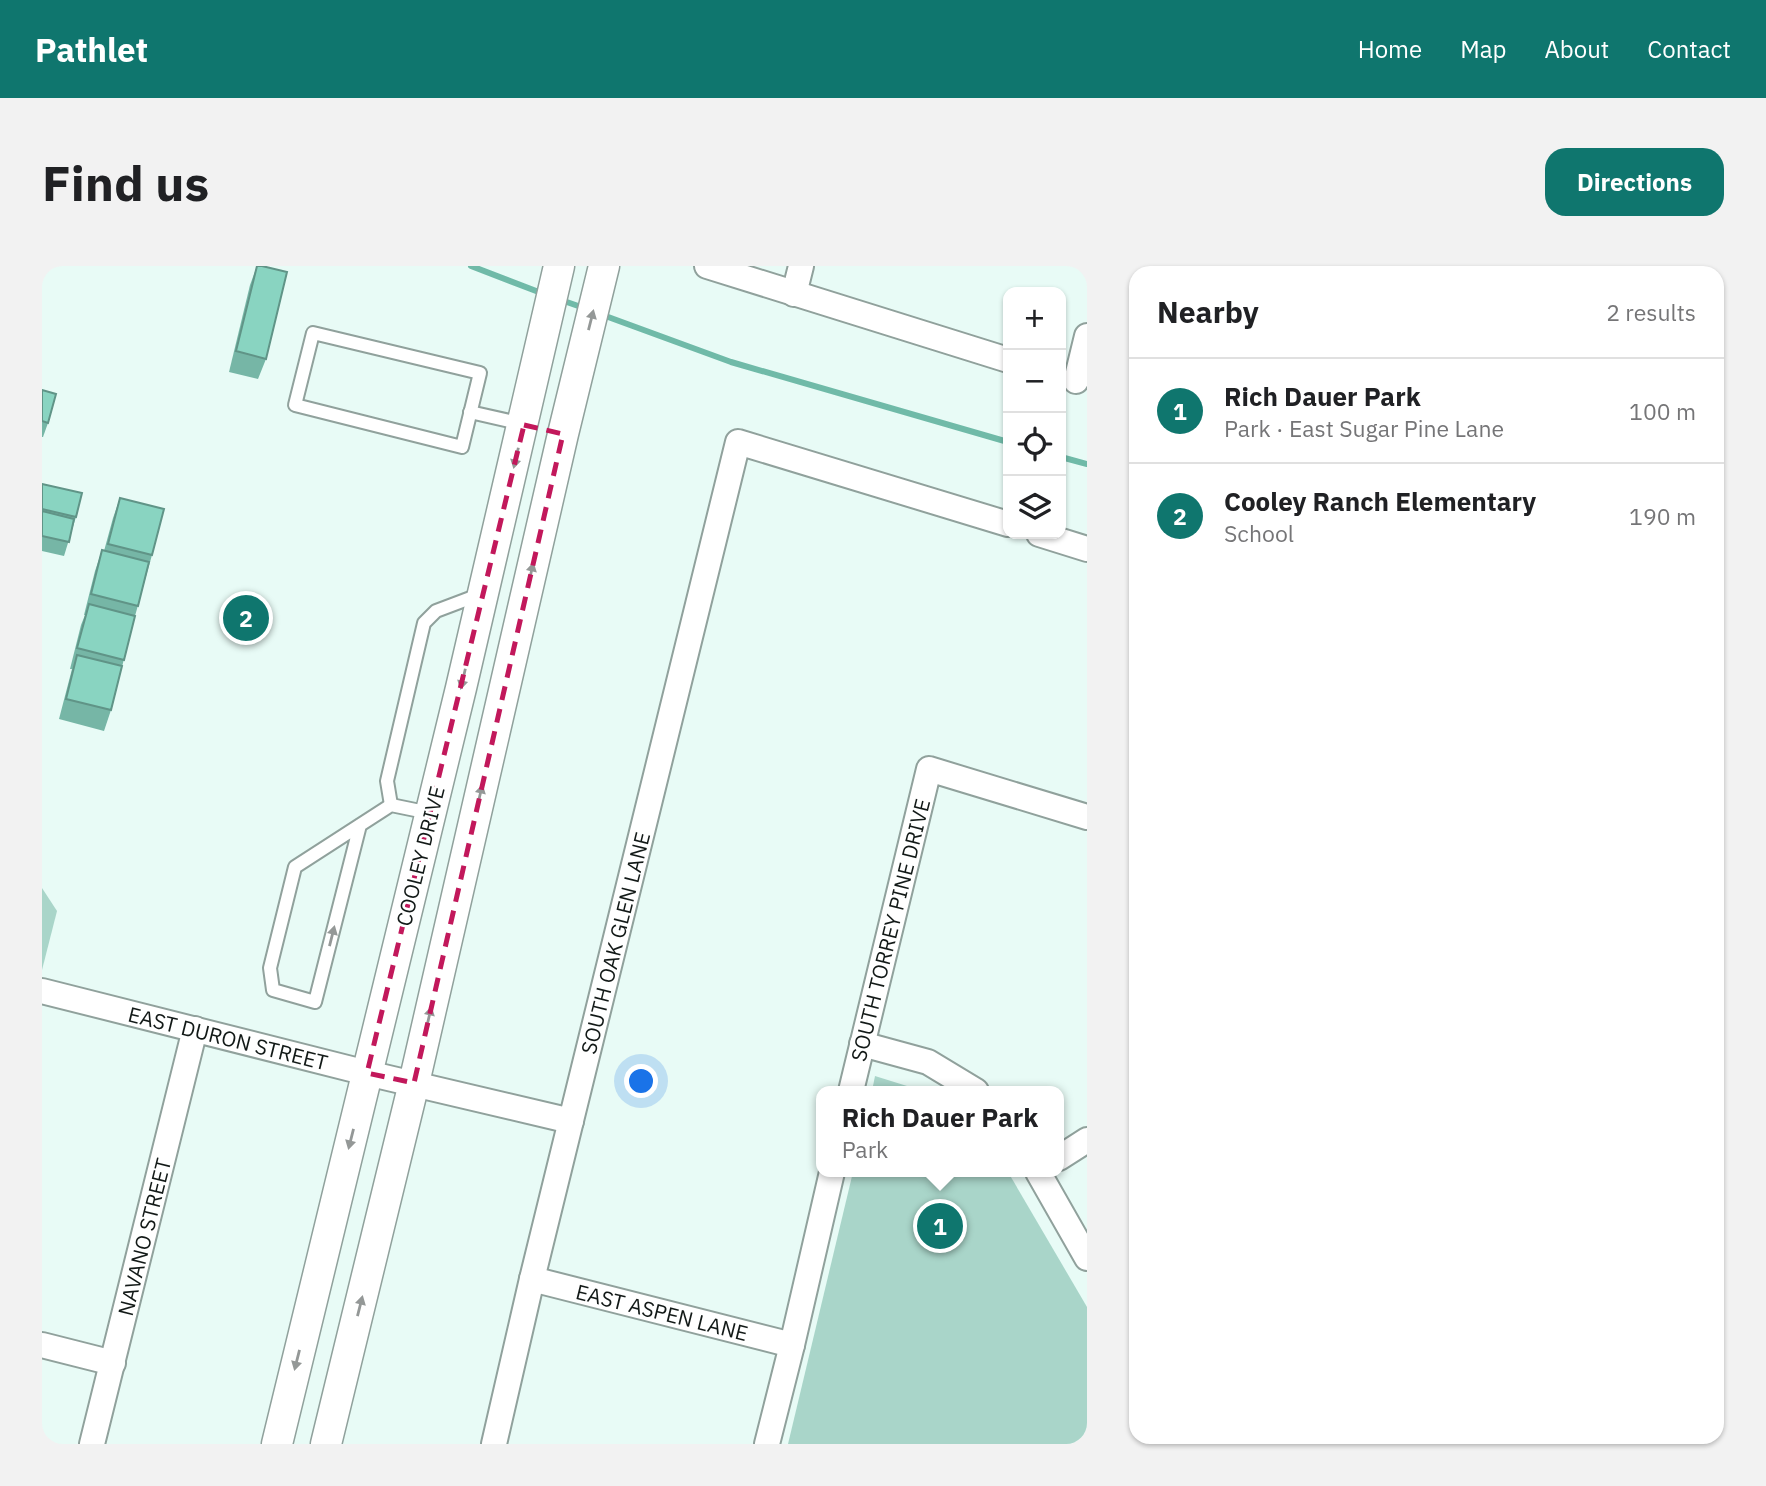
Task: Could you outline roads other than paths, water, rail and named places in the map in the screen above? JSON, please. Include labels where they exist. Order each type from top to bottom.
[{"type":"street","name":"COOLEY DRIVE","points":[[277,1444],[484,593],[559,266]]},
{"type":"street","name":"COOLEY DRIVE","points":[[326,1444],[414,1083],[604,266]]},
{"type":"street","points":[[707,266],[1003,358]]},
{"type":"street","points":[[794,294],[801,266]]},
{"type":"street","points":[[1074,381],[1087,336]]},
{"type":"street","points":[[524,425],[563,435]]},
{"type":"street","name":"SOUTH OAK GLEN LANE","points":[[494,1444],[532,1279],[738,442],[1003,522]]},
{"type":"street","points":[[1056,539],[1087,548]]},
{"type":"street","name":"SOUTH TORREY PINE DRIVE","points":[[852,1086],[929,769],[1087,817]]},
{"type":"street","name":"EAST DURON STREET","points":[[42,991],[571,1121]]},
{"type":"street","name":"NAVANO STREET","points":[[92,1444],[195,1029]]},
{"type":"street","points":[[862,1044],[928,1062],[968,1086]]},
{"type":"street","points":[[1064,1155],[1087,1140]]},
{"type":"street","points":[[767,1444],[831,1177]]},
{"type":"street","points":[[1042,1177],[1087,1258]]},
{"type":"street","name":"EAST ASPEN LANE","points":[[532,1279],[792,1345]]},
{"type":"street","points":[[42,1345],[113,1363]]},
{"type":"lane","points":[[313,333],[480,373],[470,412],[462,447],[295,405],[313,333]]},
{"type":"lane","points":[[470,412],[524,425]]},
{"type":"lane","points":[[391,805],[387,781],[424,623],[436,611],[484,593]]},
{"type":"lane","points":[[360,825],[315,1002],[273,990],[270,968],[295,867],[360,825],[391,805],[430,814]]},
{"type":"waterway","points":[[471,266],[544,294]]},
{"type":"waterway","points":[[561,300],[584,308]]},
{"type":"waterway","points":[[600,314],[731,362],[1003,441]]},
{"type":"waterway","points":[[1066,458],[1087,464]]},
{"type":"place","name":"Cooley Ranch Elementary","points":[[246,618]]},
{"type":"place","name":"Rich Dauer Park","points":[[940,1226]]}]
